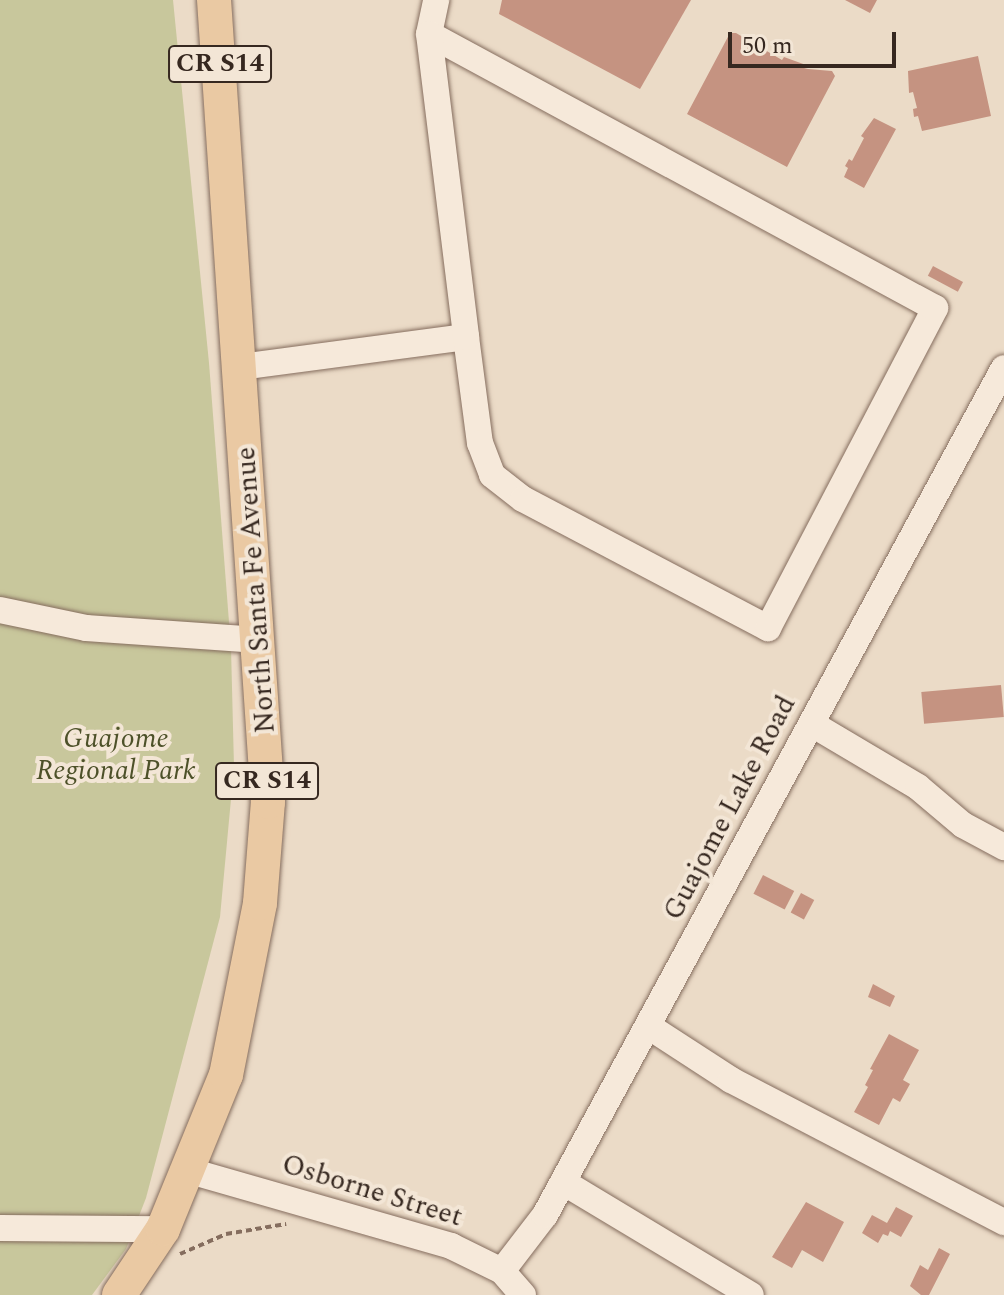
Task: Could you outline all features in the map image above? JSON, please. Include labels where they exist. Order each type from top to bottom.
[{"type":"main road","name":"North Santa Fe Avenue","points":[[119,1295],[167,1244],[226,1075],[260,903],[268,802],[214,0]]},
{"type":"street","points":[[429,34],[935,308],[768,628],[523,499],[492,475],[480,443],[429,34],[436,0]]},
{"type":"street","points":[[241,367],[466,337]]},
{"type":"street","name":"Guajome Lake Road","points":[[502,1271],[545,1215],[1004,368]]},
{"type":"street","points":[[0,610],[86,628],[259,640]]},
{"type":"street","points":[[812,724],[918,787],[963,825],[1004,847]]},
{"type":"street","points":[[648,1026],[731,1080],[1003,1221]]},
{"type":"street","name":"Osborne Street","points":[[190,1171],[451,1246],[502,1271],[523,1295]]},
{"type":"street","points":[[563,1182],[751,1295]]},
{"type":"street","points":[[0,1228],[167,1244]]},
{"type":"path","points":[[167,1244],[301,1224]]},
{"type":"green space","name":"Guajome Regional Park","points":[[0,0],[173,0],[209,363],[231,648],[234,767],[220,917],[146,1198],[126,1249],[92,1295],[0,1295]]},
{"type":"building","points":[[502,0],[691,0],[640,89],[499,14]]},
{"type":"building","points":[[845,0],[877,0],[870,13]]},
{"type":"building","points":[[730,33],[736,33],[782,60],[784,57],[806,65],[804,68],[832,71],[835,76],[787,167],[687,114]]},
{"type":"building","points":[[978,56],[991,116],[922,131],[918,116],[914,117],[913,109],[917,108],[913,92],[909,93],[908,71]]},
{"type":"building","points":[[874,118],[896,129],[864,188],[844,177],[848,168],[845,166],[849,159],[852,161],[864,138],[861,136]]},
{"type":"building","points":[[933,266],[963,282],[958,292],[928,276]]},
{"type":"building","points":[[1001,685],[1004,717],[924,724],[921,692]]},
{"type":"building","points":[[763,875],[794,891],[785,910],[753,894]]},
{"type":"building","points":[[801,893],[814,900],[804,919],[791,912]]},
{"type":"building","points":[[873,984],[895,996],[890,1007],[868,997]]},
{"type":"building","points":[[889,1034],[919,1050],[903,1080],[910,1084],[900,1102],[893,1098],[879,1125],[854,1112],[868,1087],[865,1085],[873,1070],[870,1069]]},
{"type":"building","points":[[806,1202],[844,1222],[823,1262],[802,1250],[792,1268],[772,1257]]},
{"type":"building","points":[[896,1207],[913,1216],[901,1237],[890,1231],[888,1236],[883,1234],[878,1243],[862,1233],[872,1215],[887,1223]]},
{"type":"building","points":[[939,1248],[950,1254],[929,1295],[921,1295],[910,1286],[920,1265],[928,1270]]}]
